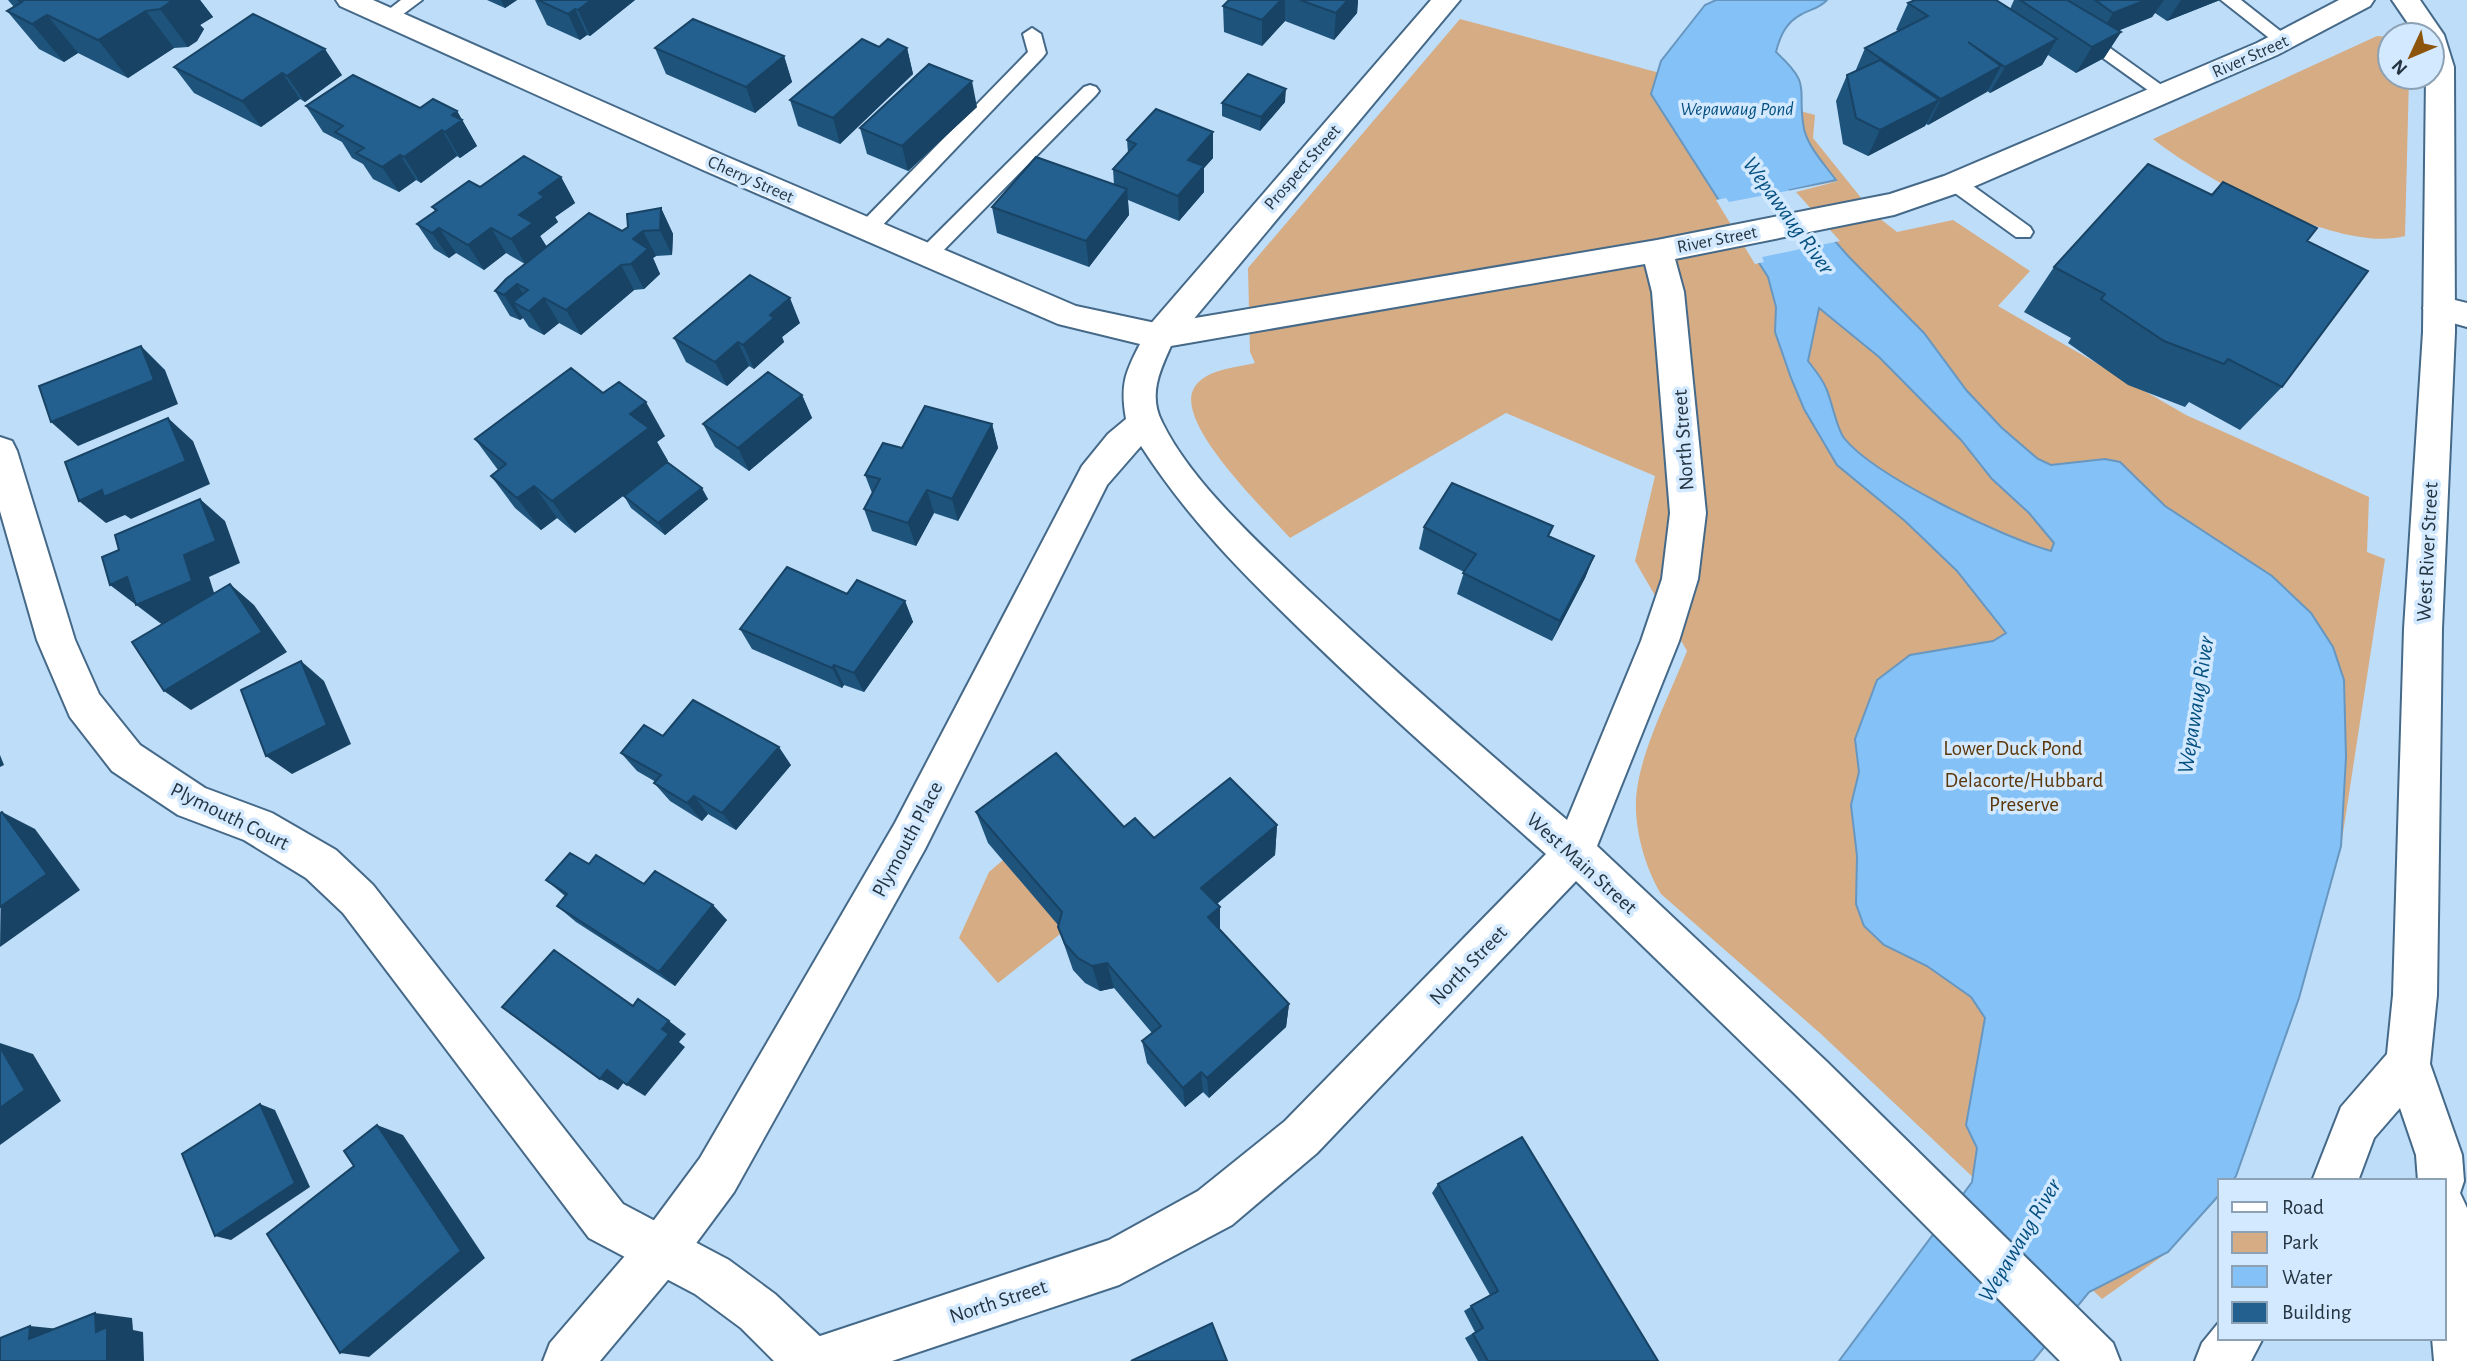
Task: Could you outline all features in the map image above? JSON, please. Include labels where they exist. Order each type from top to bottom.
[{"type":"main road","name":"Cherry Street","points":[[350,0],[726,168],[1069,316],[1160,336]]},
{"type":"main road","name":"Prospect Street","points":[[1160,336],[1446,0]]},
{"type":"main road","name":"River Street","points":[[1160,336],[1657,251],[1894,204],[1955,183],[2165,94],[2284,41],[2360,0]]},
{"type":"main road","points":[[2406,0],[2420,21]]},
{"type":"main road","name":"West River Street","points":[[2441,91],[2453,311],[2423,629],[2415,995],[2407,1064],[2439,1156],[2441,1179]]},
{"type":"main road","name":"North Street","points":[[817,1361],[1119,1261],[1215,1208],[1301,1137],[1546,886],[1573,852],[1660,641],[1680,579],[1688,513],[1668,292],[1657,251]]},
{"type":"main road","name":"West Main Street","points":[[1160,336],[1140,376],[1139,398],[1144,424],[1182,481],[1261,567],[1402,703],[1573,852],[1800,1067],[2084,1349]]},
{"type":"main road","name":"Plymouth Place","points":[[660,1252],[717,1174],[904,848],[1094,476],[1120,444],[1144,424]]},
{"type":"main road","name":"Plymouth Court","points":[[0,451],[55,640],[84,705],[126,758],[192,802],[258,826],[321,863],[359,900],[606,1221],[660,1252]]},
{"type":"main road","points":[[2336,1179],[2357,1123],[2407,1064]]},
{"type":"main road","points":[[2446,1230],[2459,1361]]},
{"type":"main road","points":[[568,1361],[660,1252],[712,1277],[758,1311],[809,1361]]},
{"type":"main road","points":[[2220,1361],[2236,1340]]},
{"type":"lane","points":[[388,17],[413,0]]},
{"type":"lane","points":[[2031,0],[2165,94]]},
{"type":"lane","points":[[2230,0],[2284,41]]},
{"type":"lane","points":[[868,228],[1037,52],[1032,34]]},
{"type":"lane","points":[[927,255],[1090,90]]},
{"type":"lane","points":[[1955,183],[2023,232]]},
{"type":"green space","name":"Delacorte/Hubbard Preserve","points":[[1460,19],[1815,115],[1813,138],[1874,214],[1897,232],[1953,220],[2030,271],[1998,306],[2186,415],[2369,497],[2367,552],[2385,559],[2341,846],[2299,998],[2236,1176],[2234,1179],[2218,1179],[2218,1196],[2168,1252],[2102,1299],[1821,1034],[1661,894],[1641,843],[1636,815],[1637,789],[1651,737],[1687,651],[1635,561],[1655,476],[1506,413],[1290,538],[1227,468],[1198,425],[1192,406],[1193,390],[1204,378],[1220,370],[1255,363],[1250,352],[1248,268]]},
{"type":"green space","points":[[2376,36],[2376,91],[2409,91],[2405,236],[2378,239],[2345,234],[2310,224],[2273,209],[2204,174],[2153,139]]},
{"type":"green space","points":[[1003,860],[1064,931],[998,983],[959,938],[989,872]]},
{"type":"water","points":[[1716,0],[1827,0],[1788,25],[1776,52],[1799,81],[1806,136],[1817,156],[1836,180],[1790,190],[1849,257],[1924,333],[1967,391],[2002,428],[2038,459],[2051,465],[2105,459],[2120,462],[2165,506],[2272,576],[2311,613],[2333,647],[2344,680],[2346,757],[2341,846],[2299,998],[2236,1176],[2234,1179],[2218,1179],[2218,1196],[2168,1252],[2089,1292],[2033,1361],[1839,1361],[1972,1182],[1977,1148],[1966,1125],[1985,1018],[1971,997],[1927,966],[1884,945],[1864,926],[1856,904],[1857,856],[1851,805],[1859,772],[1855,739],[1877,680],[1910,655],[1993,641],[2006,633],[1957,571],[1905,521],[1837,465],[1804,409],[1791,378],[1775,332],[1776,307],[1768,277],[1651,94],[1661,61],[1705,5]],"holes":[[[1819,308],[1879,357],[1961,440],[1992,479],[2029,513],[2054,543],[2051,551],[2002,533],[1940,504],[1882,470],[1844,438],[1824,384],[1808,361]]]},
{"type":"pier","points":[[1839,181],[1796,192],[1840,241],[1762,257],[1764,262],[1755,264],[1716,200],[1726,198],[1729,202]]},
{"type":"building","points":[[18,0],[171,0],[160,9],[146,11],[98,40],[47,15],[32,24],[7,11],[22,2]]},
{"type":"building","points":[[538,0],[591,0],[568,14]]},
{"type":"building","points":[[1229,0],[1281,0],[1262,20],[1223,6]]},
{"type":"building","points":[[1300,0],[1348,0],[1336,13]]},
{"type":"building","points":[[1915,0],[1996,0],[2057,39],[2005,67],[1968,42],[2001,66],[1941,99],[1865,48],[1928,16],[1908,3]]},
{"type":"building","points":[[2020,0],[2067,0],[2121,32],[2092,47]]},
{"type":"building","points":[[2095,0],[2146,0],[2113,13]]},
{"type":"building","points":[[253,14],[325,49],[287,76],[282,73],[242,101],[174,67]]},
{"type":"building","points":[[693,19],[784,56],[746,87],[655,48]]},
{"type":"building","points":[[862,39],[879,47],[888,39],[907,48],[833,118],[790,100]]},
{"type":"building","points":[[1880,60],[1939,100],[1880,130],[1856,118],[1847,75]]},
{"type":"building","points":[[929,64],[972,81],[902,146],[860,128]]},
{"type":"building","points":[[1248,74],[1286,89],[1261,117],[1222,103]]},
{"type":"building","points":[[353,75],[420,108],[433,99],[457,111],[452,115],[462,120],[445,132],[442,130],[404,157],[400,155],[382,167],[356,153],[364,148],[335,132],[343,126],[306,106]]},
{"type":"building","points":[[1156,109],[1213,132],[1188,160],[1204,166],[1178,196],[1113,169],[1136,144],[1127,140]]},
{"type":"building","points":[[524,156],[561,177],[539,193],[544,197],[519,215],[533,223],[511,239],[491,228],[468,245],[439,228],[432,233],[417,224],[437,210],[432,207],[469,181],[480,187]]},
{"type":"building","points":[[1036,157],[1127,189],[1086,241],[992,207]]},
{"type":"building","points":[[2148,164],[2212,195],[2223,182],[2317,228],[2307,241],[2368,271],[2282,387],[2228,359],[2224,364],[2164,341],[2101,299],[2105,294],[2054,267]]},
{"type":"building","points":[[661,208],[660,230],[643,231],[633,239],[648,249],[631,264],[621,265],[566,310],[544,298],[529,311],[513,302],[528,290],[517,284],[504,295],[495,291],[506,279],[589,213],[622,231],[628,227],[627,214]]},
{"type":"building","points":[[750,275],[790,298],[770,315],[774,318],[743,345],[738,342],[715,362],[674,338]]},
{"type":"building","points":[[141,346],[154,380],[51,422],[39,386]]},
{"type":"building","points":[[571,368],[603,393],[619,382],[646,402],[630,414],[649,428],[552,501],[534,486],[517,498],[491,476],[506,464],[475,439]]},
{"type":"building","points":[[768,372],[802,395],[738,448],[703,424]]},
{"type":"building","points":[[925,406],[992,424],[952,499],[927,490],[908,523],[864,509],[880,479],[865,475],[883,443],[902,448]]},
{"type":"building","points":[[168,418],[186,461],[104,497],[102,490],[79,501],[65,462]]},
{"type":"building","points":[[667,462],[702,488],[658,523],[624,496]]},
{"type":"building","points":[[1452,483],[1553,526],[1548,536],[1594,556],[1560,621],[1463,573],[1476,554],[1424,527]]},
{"type":"building","points":[[200,499],[216,541],[184,555],[192,581],[136,605],[127,577],[110,585],[102,557],[119,550],[115,535]]},
{"type":"building","points":[[787,567],[847,594],[857,580],[905,601],[854,673],[834,665],[832,668],[740,629]]},
{"type":"building","points":[[230,584],[262,632],[164,691],[132,642]]},
{"type":"building","points":[[301,661],[327,725],[266,756],[241,690]]},
{"type":"building","points":[[693,700],[779,747],[722,813],[694,796],[687,803],[654,783],[661,775],[621,753],[644,725],[663,736]]},
{"type":"building","points":[[1056,753],[1124,827],[1135,818],[1154,838],[1230,778],[1277,825],[1201,888],[1220,907],[1208,917],[1289,1004],[1207,1078],[1201,1072],[1183,1088],[1142,1041],[1161,1026],[1107,963],[1092,966],[1078,958],[1065,944],[1058,927],[1062,912],[976,812]]},
{"type":"building","points":[[2,812],[47,874],[0,907],[0,813]]},
{"type":"building","points":[[570,853],[589,864],[596,855],[644,884],[655,871],[713,905],[659,972],[557,906],[567,894],[546,880]]},
{"type":"building","points":[[554,950],[633,1006],[638,999],[669,1021],[662,1029],[669,1034],[627,1085],[607,1070],[600,1079],[502,1007]]},
{"type":"building","points":[[0,1047],[25,1090],[0,1108]]},
{"type":"building","points":[[260,1104],[295,1183],[215,1236],[182,1154]]},
{"type":"building","points":[[377,1125],[461,1251],[340,1353],[267,1234],[354,1166],[344,1151]]},
{"type":"building","points":[[1522,1137],[1658,1361],[1488,1361],[1473,1334],[1483,1328],[1471,1306],[1498,1291],[1438,1184]]},
{"type":"building","points":[[95,1313],[96,1332],[107,1327],[107,1361],[0,1361],[0,1338],[30,1326],[29,1339]]},
{"type":"building","points":[[1212,1323],[1227,1361],[1131,1361]]},
{"type":"water label","name":"Wepawaug Pond","points":[[1737,108]]},
{"type":"water label","name":"Wepawaug River","points":[[1789,215]]},
{"type":"water label","name":"Wepawaug River","points":[[2195,705]]},
{"type":"water label","name":"Wepawaug River","points":[[2019,1240]]},
{"type":"park label","name":"Lower Duck Pond","points":[[2013,748]]}]
